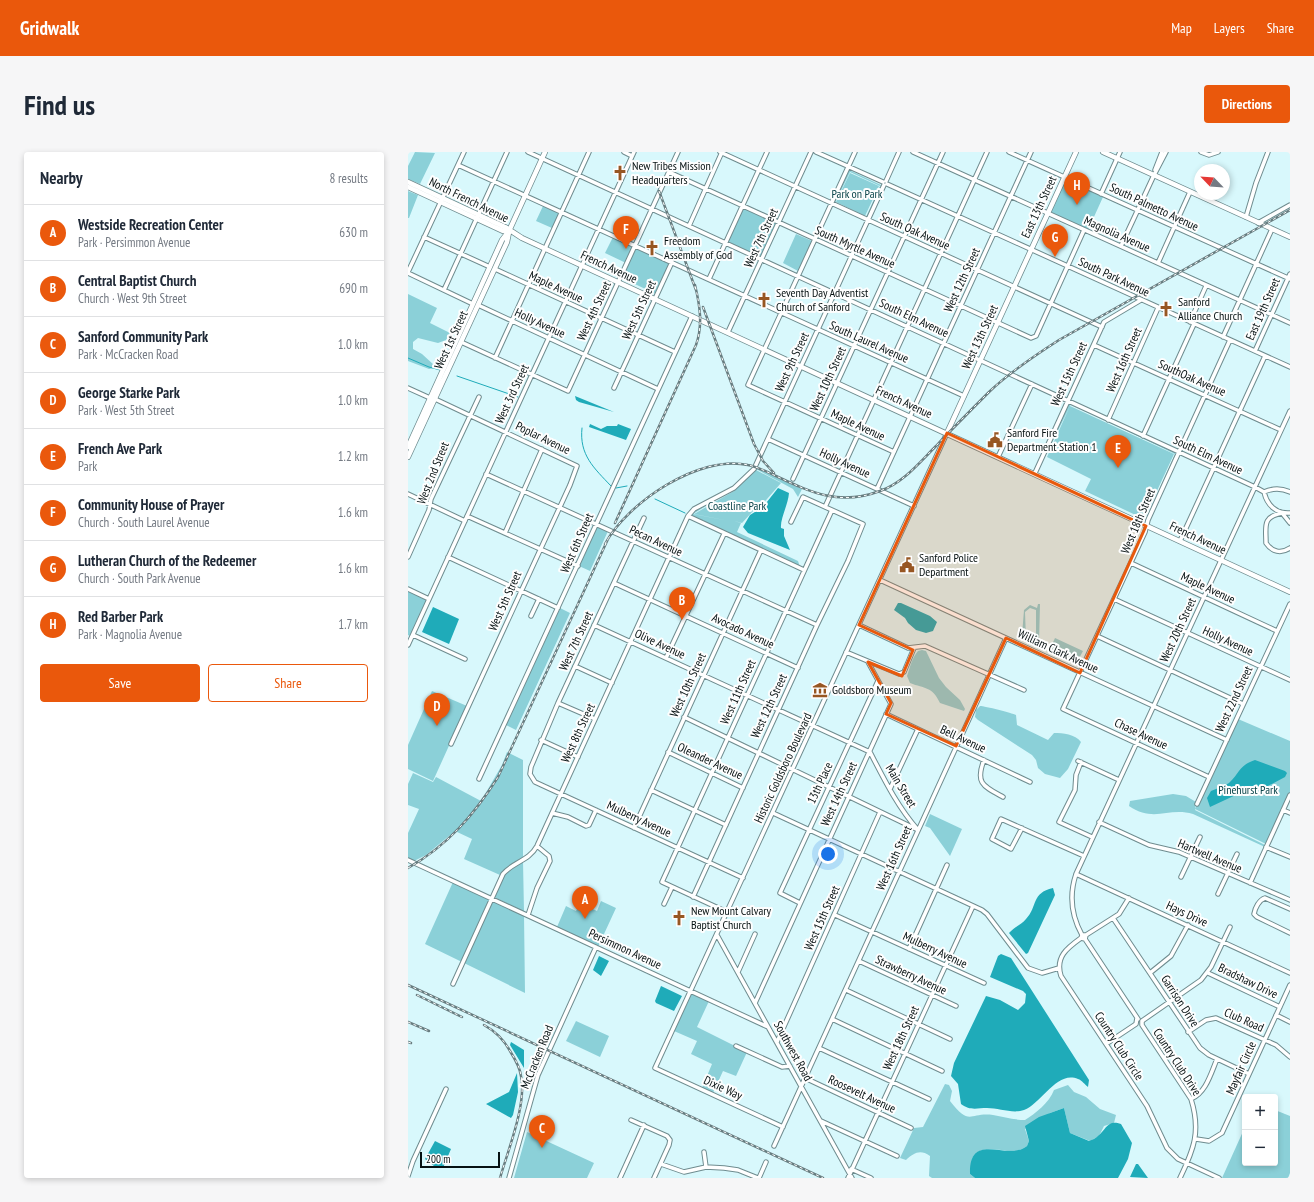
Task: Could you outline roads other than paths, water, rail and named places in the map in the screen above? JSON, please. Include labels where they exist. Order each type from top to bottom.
[{"type":"main road","name":"West 1st Street","points":[[408,457],[428,414],[437,382],[475,305],[545,152]]},
{"type":"main road","name":"East 13th Street","points":[[1031,249],[1076,152]]},
{"type":"main road","points":[[1103,152],[1290,237]]},
{"type":"main road","name":"North French Avenue","points":[[408,182],[441,200],[478,217],[506,227],[509,231]]},
{"type":"main road","name":"North French Avenue","points":[[408,188],[441,200]]},
{"type":"main road","name":"French Avenue","points":[[509,231],[1290,592]]},
{"type":"main road","name":"West 13th Street","points":[[947,433],[1031,249]]},
{"type":"main road","name":"West 1st Street","points":[[408,447],[472,318],[479,291],[492,268]]},
{"type":"street","points":[[408,273],[464,152]]},
{"type":"street","points":[[444,290],[507,152]]},
{"type":"street","name":"South Elm Avenue","points":[[528,152],[908,326],[1264,492]]},
{"type":"street","points":[[495,358],[589,152]]},
{"type":"street","points":[[624,152],[633,154]]},
{"type":"street","name":"West 4th Street","points":[[532,374],[568,391],[586,355],[678,152]]},
{"type":"street","points":[[688,226],[706,189],[721,152]]},
{"type":"street","name":"South Oak Avenue","points":[[721,152],[1102,327]]},
{"type":"street","points":[[709,279],[767,152]]},
{"type":"street","name":"West 7th Street","points":[[728,332],[811,152]]},
{"type":"street","name":"South Park Avenue","points":[[816,152],[1290,367]]},
{"type":"street","points":[[765,349],[855,152]]},
{"type":"street","name":"West 9th Street","points":[[725,493],[734,488],[754,468],[899,152]]},
{"type":"street","name":"Magnolia Avenue","points":[[913,152],[1290,323]]},
{"type":"street","name":"West 10th Street","points":[[793,479],[922,201],[943,152]]},
{"type":"street","points":[[825,506],[987,152]]},
{"type":"street","name":"South Palmetto Avenue","points":[[1009,152],[1289,279]]},
{"type":"street","name":"West 12th Street","points":[[877,489],[1031,152]]},
{"type":"street","points":[[1101,194],[1120,152]]},
{"type":"street","points":[[1154,175],[1162,152]]},
{"type":"street","points":[[1121,246],[1166,152]]},
{"type":"street","points":[[1201,152],[1209,155],[1218,152]]},
{"type":"street","points":[[1246,217],[1256,183],[1268,152]]},
{"type":"street","name":"West 3rd Street","points":[[408,645],[633,154]]},
{"type":"street","name":"South Laurel Avenue","points":[[458,165],[964,396]]},
{"type":"street","name":"South Myrtle Avenue","points":[[669,172],[924,290],[1032,338],[1036,336],[1051,303]]},
{"type":"street","points":[[1158,263],[1190,192]]},
{"type":"street","points":[[1258,223],[1290,205]]},
{"type":"street","points":[[1223,337],[1272,229]]},
{"type":"street","points":[[1051,303],[1084,230]]},
{"type":"street","name":"Maple Avenue","points":[[424,237],[675,352]]},
{"type":"street","name":"West 5th Street","points":[[614,388],[672,262]]},
{"type":"street","name":"Holly Avenue","points":[[408,273],[658,389]]},
{"type":"street","name":"East 19th Street","points":[[1255,351],[1290,274]]},
{"type":"street","points":[[1190,322],[1206,286]]},
{"type":"street","name":"West 15th Street","points":[[1035,473],[1067,400],[1106,320],[1141,300]]},
{"type":"street","name":"West 16th Street","points":[[1108,420],[1158,308]]},
{"type":"street","name":"West 6th Street","points":[[479,779],[692,316]]},
{"type":"street","points":[[1143,436],[1194,324]]},
{"type":"street","name":"West 18th Street","points":[[1063,709],[1131,563],[1178,452],[1230,340]]},
{"type":"street","points":[[460,342],[532,374]]},
{"type":"street","name":"SouthOak Avenue","points":[[1094,345],[1281,430]]},
{"type":"street","name":"Maple Avenue","points":[[765,349],[748,385],[894,452]]},
{"type":"street","points":[[1180,541],[1265,356]]},
{"type":"street","points":[[998,457],[1032,384]]},
{"type":"street","name":"Poplar Avenue","points":[[408,388],[542,448],[577,466]]},
{"type":"street","name":"West 2nd Street","points":[[408,557],[469,415],[479,397]]},
{"type":"street","name":"West 20th Street","points":[[1084,856],[1290,413]]},
{"type":"street","name":"Historic Goldsboro Boulevard","points":[[655,1068],[947,433]]},
{"type":"street","name":"Holly Avenue","points":[[768,439],[914,506]]},
{"type":"street","points":[[505,533],[542,448]]},
{"type":"street","name":"West 5th Street","points":[[451,744],[560,508],[577,466]]},
{"type":"street","name":"Pecan Avenue","points":[[486,474],[817,626]]},
{"type":"street","points":[[1290,492],[1278,489],[1264,492],[1268,504],[1282,513],[1290,523]]},
{"type":"street","name":"West 8th Street","points":[[453,984],[503,874],[508,868],[531,855],[537,846],[688,516],[694,509],[725,493]]},
{"type":"street","points":[[408,494],[465,521]]},
{"type":"street","points":[[791,522],[803,497],[832,510]]},
{"type":"street","name":"West 12th Street","points":[[693,897],[864,524],[832,510]]},
{"type":"street","name":"West 11th Street","points":[[672,888],[662,882],[832,510]]},
{"type":"street","points":[[1290,513],[1273,515],[1267,519],[1266,543],[1269,548],[1281,552],[1290,548]]},
{"type":"street","points":[[467,516],[578,566]]},
{"type":"street","points":[[688,516],[804,570]]},
{"type":"street","name":"West 7th Street","points":[[530,774],[530,767],[558,703],[644,518]]},
{"type":"street","points":[[666,658],[724,534]]},
{"type":"street","name":"West 10th Street","points":[[634,828],[761,550]]},
{"type":"street","points":[[448,557],[558,608]]},
{"type":"street","name":"Maple Avenue","points":[[1131,563],[1277,631]]},
{"type":"street","name":"William Clark Avenue","points":[[880,580],[1226,740]]},
{"type":"street","name":"Avocado Avenue","points":[[614,583],[798,668]]},
{"type":"street","points":[[408,589],[429,599]]},
{"type":"street","points":[[531,616],[539,599]]},
{"type":"street","name":"Holly Avenue","points":[[1114,599],[1187,634],[1290,680]]},
{"type":"street","name":"West 22nd Street","points":[[1197,804],[1290,604]]},
{"type":"street","name":"Olive Avenue","points":[[594,625],[870,752]]},
{"type":"street","points":[[859,625],[908,648],[926,646],[1024,690]]},
{"type":"street","points":[[413,635],[465,660]]},
{"type":"street","points":[[1097,636],[1243,704]]},
{"type":"street","name":"West 16th Street","points":[[774,1146],[1006,638]]},
{"type":"street","points":[[846,652],[901,674],[904,672],[914,648]]},
{"type":"street","points":[[868,662],[878,681]]},
{"type":"street","points":[[575,666],[612,683]]},
{"type":"street","name":"West 14th Street","points":[[755,1003],[870,752],[891,702],[878,681]]},
{"type":"street","name":"13th Place","points":[[800,903],[780,894],[878,681]]},
{"type":"street","points":[[558,703],[595,719]]},
{"type":"street","name":"Chase Avenue","points":[[1063,709],[1210,777]]},
{"type":"street","name":"Bell Avenue","points":[[886,714],[1030,782]]},
{"type":"street","points":[[684,716],[918,830]]},
{"type":"street","points":[[890,789],[918,729]]},
{"type":"street","points":[[542,740],[578,757]]},
{"type":"street","name":"Oleander Avenue","points":[[668,752],[743,788]]},
{"type":"street","name":"Main Street","points":[[870,752],[890,789],[918,830]]},
{"type":"street","points":[[984,760],[980,775],[982,782],[989,789],[1003,797]]},
{"type":"street","points":[[1092,837],[1059,822],[1075,790],[1079,762],[1119,780]]},
{"type":"street","name":"Mulberry Avenue","points":[[530,774],[535,782],[743,878]]},
{"type":"street","points":[[651,790],[726,825]]},
{"type":"street","points":[[1250,883],[1290,795]]},
{"type":"street","points":[[552,813],[588,826],[596,810]]},
{"type":"street","points":[[1283,810],[1290,813]]},
{"type":"street","name":"West 15th Street","points":[[777,1042],[880,812]]},
{"type":"street","points":[[773,813],[987,914],[1028,968],[1042,973],[1059,968],[1060,960],[1066,948],[1113,918],[1122,910],[1129,898]]},
{"type":"street","points":[[1022,828],[1012,849],[993,841],[992,838],[1000,819],[1022,828],[1084,856]]},
{"type":"street","name":"Hartwell Avenue","points":[[1099,822],[1148,845],[1180,852],[1190,856],[1227,874],[1290,900]]},
{"type":"street","points":[[1181,877],[1200,837]]},
{"type":"street","points":[[528,915],[537,888],[550,861],[549,856],[537,846]]},
{"type":"street","points":[[1266,847],[1290,858]]},
{"type":"street","points":[[1218,894],[1236,854]]},
{"type":"street","name":"Country Club Drive","points":[[1084,856],[1072,886],[1072,903],[1075,920],[1083,937],[1191,1099],[1195,1116],[1196,1139],[1180,1178]]},
{"type":"street","name":"Persimmon Avenue","points":[[408,860],[768,1027]]},
{"type":"street","points":[[909,949],[947,865]]},
{"type":"street","name":"Hays Drive","points":[[1076,874],[1290,973]]},
{"type":"street","points":[[664,904],[672,888],[727,912]]},
{"type":"street","points":[[1290,909],[1265,898],[1262,899],[1256,907],[1254,914],[1257,917],[1290,933]]},
{"type":"street","name":"West 18th Street","points":[[848,1178],[946,966],[972,906]]},
{"type":"street","name":"Mulberry Avenue","points":[[835,915],[984,984]]},
{"type":"street","name":"Garrison Drive","points":[[1113,918],[1200,1048],[1217,1059],[1249,1074]]},
{"type":"street","points":[[1150,973],[1171,956],[1188,925]]},
{"type":"street","points":[[1106,1044],[1194,986],[1208,972],[1230,926]]},
{"type":"street","points":[[738,972],[755,934]]},
{"type":"street","name":"Southwest Road","points":[[717,935],[852,1178]]},
{"type":"street","name":"McCracken Road","points":[[509,1178],[538,1075],[596,947]]},
{"type":"street","name":"Strawberry Avenue","points":[[859,962],[956,1006]]},
{"type":"street","name":"Country Club Circle","points":[[1059,968],[1061,976],[1147,1106],[1167,1148],[1178,1159],[1220,1178]]},
{"type":"street","name":"Bradshaw Drive","points":[[1208,972],[1280,1007]]},
{"type":"street","name":"Mayfair Circle","points":[[1196,1139],[1209,1141],[1222,1133],[1290,985]]},
{"type":"street","points":[[846,990],[950,1039]]},
{"type":"street","name":"Bradshaw Drive","points":[[1276,1015],[1290,1022]]},
{"type":"street","name":"Club Road","points":[[1188,1032],[1206,1020],[1216,1018],[1276,1045],[1290,1057]]},
{"type":"street","points":[[832,1020],[942,1070]]},
{"type":"street","points":[[736,1046],[782,1067],[790,1066]]},
{"type":"street","points":[[818,1048],[929,1099]]},
{"type":"street","points":[[1191,1099],[1197,1096],[1203,1089],[1217,1059]]},
{"type":"street","name":"Dixie Way","points":[[655,1068],[783,1127]]},
{"type":"street","name":"Roosevelt Avenue","points":[[805,1078],[911,1128]]},
{"type":"street","points":[[408,1176],[413,1161],[446,1089]]},
{"type":"street","points":[[631,1120],[666,1136],[670,1140],[670,1145],[654,1178]]},
{"type":"street","points":[[820,1121],[897,1156]]},
{"type":"street","points":[[620,1178],[644,1125]]},
{"type":"street","points":[[704,1152],[706,1168]]},
{"type":"street","points":[[661,1164],[680,1171],[706,1168],[731,1169],[759,1178],[766,1162]]},
{"type":"street","points":[[851,1169],[871,1178]]},
{"type":"waterway","points":[[408,358],[440,370]]},
{"type":"waterway","points":[[457,376],[518,397]]},
{"type":"waterway","points":[[582,428],[585,453],[594,467],[611,486]]},
{"type":"waterway","points":[[616,488],[627,486]]},
{"type":"waterway","points":[[655,499],[685,513]]},
{"type":"railway","points":[[659,191],[696,290]]},
{"type":"railway","points":[[605,544],[615,528],[647,498],[666,485],[687,474],[708,467],[729,464],[748,465],[759,468],[802,488],[826,496],[852,497],[880,491],[896,483],[910,472],[989,392],[1031,358],[1059,340],[1290,210]]},
{"type":"railway","points":[[615,523],[696,345],[700,330],[700,315],[695,285]]},
{"type":"railway","points":[[703,307],[754,444],[763,461],[774,473]]},
{"type":"railway","points":[[408,868],[435,850],[459,828],[489,791],[498,777],[608,539]]},
{"type":"railway","points":[[408,985],[823,1178]]},
{"type":"railway","points":[[417,995],[462,1017]]},
{"type":"railway","points":[[408,1022],[429,1031]]},
{"type":"railway","points":[[484,1025],[505,1043],[520,1069],[521,1076],[522,1087],[519,1113],[500,1178]]},
{"type":"place","name":"New Tribes Mission Headquarters","points":[[620,173]]},
{"type":"place","name":"Red Barber Park","points":[[1077,205]]},
{"type":"place","name":"Freedom Assembly of God","points":[[652,248]]},
{"type":"place","name":"Community House of Prayer","points":[[626,249]]},
{"type":"place","name":"Lutheran Church of the Redeemer","points":[[1055,257]]},
{"type":"place","name":"Seventh Day Adventist Church of Sanford","points":[[764,300]]},
{"type":"place","name":"Sanford Alliance Church","points":[[1166,309]]},
{"type":"place","name":"Sanford Fire Department Station 1","points":[[995,440]]},
{"type":"place","name":"French Ave Park","points":[[1118,468]]},
{"type":"place","name":"Sanford Police Department","points":[[907,565]]},
{"type":"place","name":"Central Baptist Church","points":[[682,620]]},
{"type":"place","name":"Goldsboro Museum","points":[[820,690]]},
{"type":"place","name":"George Starke Park","points":[[437,726]]},
{"type":"place","name":"New Mount Calvary Baptist Church","points":[[679,918]]},
{"type":"place","name":"Westside Recreation Center","points":[[585,919]]},
{"type":"place","name":"Sanford Community Park","points":[[542,1148]]},
{"type":"park label","name":"Park on Park","points":[[857,194]]},
{"type":"park label","name":"Coastline Park","points":[[737,506]]},
{"type":"park label","name":"Pinehurst Park","points":[[1248,790]]}]
